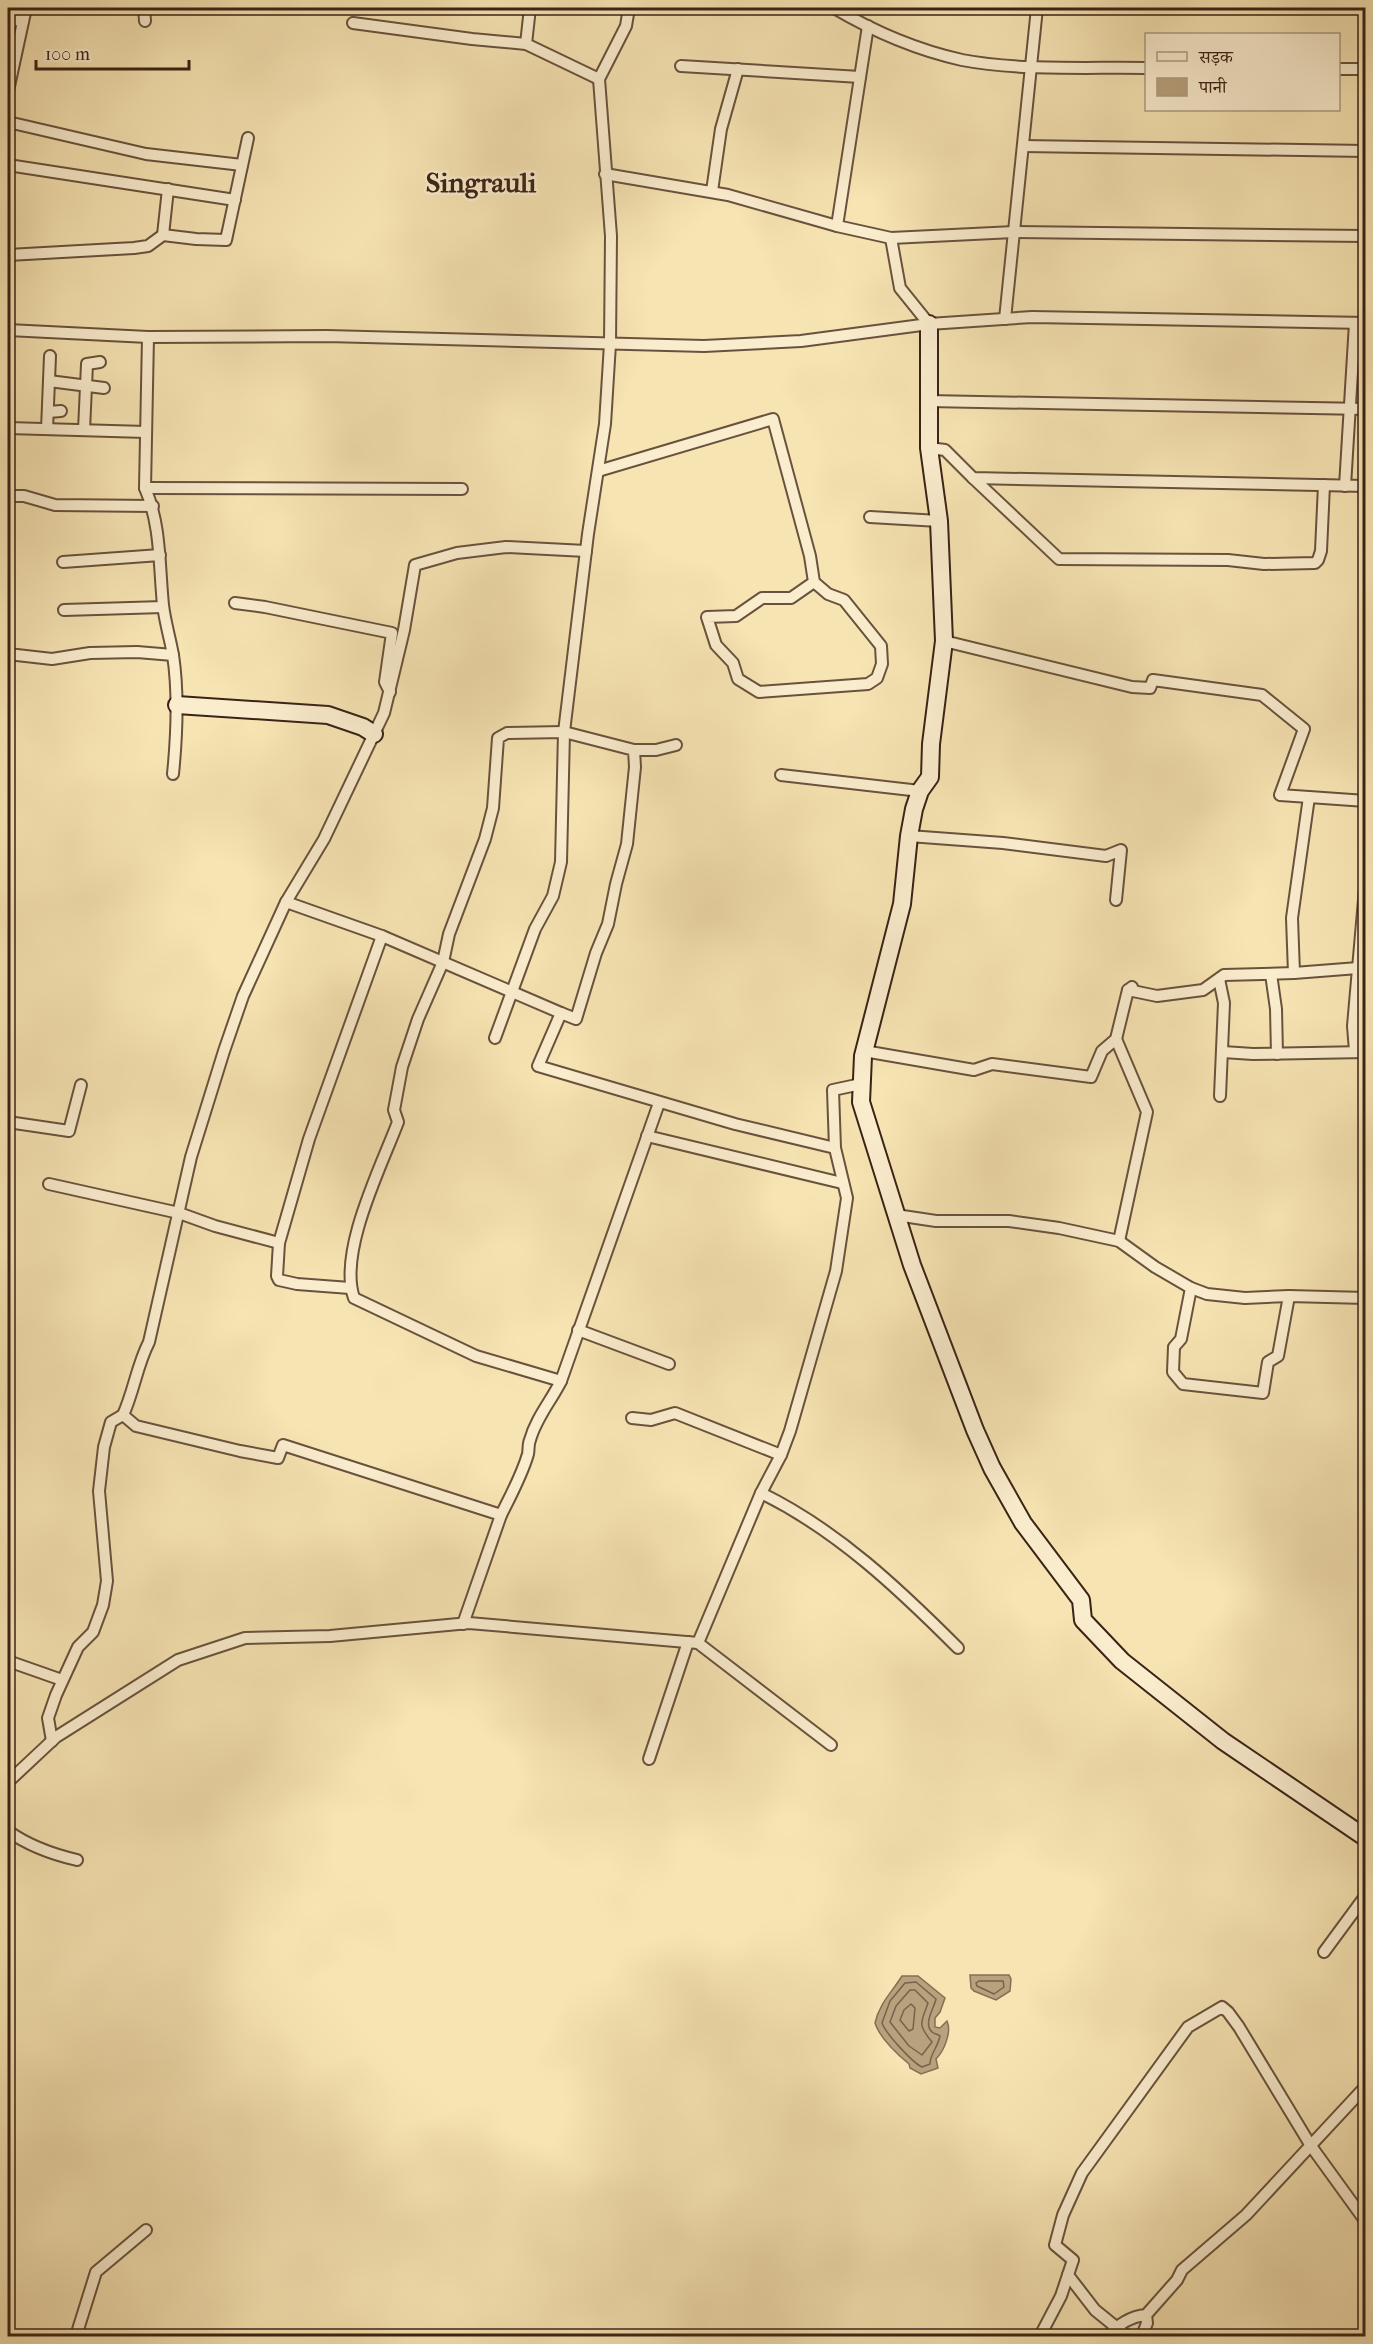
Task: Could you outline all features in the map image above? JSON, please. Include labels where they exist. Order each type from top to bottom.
[{"type":"street","points":[[8,88],[26,8]]},
{"type":"street","points":[[144,8],[145,21]]},
{"type":"street","points":[[526,44],[530,8]]},
{"type":"street","points":[[495,1038],[535,929],[553,896],[561,862],[564,732],[586,551],[605,424],[610,344],[611,236],[598,79],[626,26],[629,8]]},
{"type":"street","points":[[834,8],[898,40],[962,60],[1031,67],[1145,68]]},
{"type":"street","points":[[1005,319],[1037,8]]},
{"type":"street","points":[[8,19],[23,21]]},
{"type":"street","points":[[353,23],[526,44],[598,79]]},
{"type":"street","points":[[837,226],[868,26]]},
{"type":"street","points":[[681,66],[860,77]]},
{"type":"street","points":[[712,191],[721,129],[738,69]]},
{"type":"street","points":[[1340,69],[1365,69]]},
{"type":"street","points":[[8,122],[146,154],[242,165]]},
{"type":"street","points":[[8,255],[134,248],[148,246],[163,235],[226,240],[248,138]]},
{"type":"street","points":[[1023,146],[1365,151]]},
{"type":"street","points":[[8,165],[235,200]]},
{"type":"street","points":[[605,174],[712,191],[837,226],[891,238],[1014,232],[1365,236]]},
{"type":"street","points":[[163,235],[168,189]]},
{"type":"street","points":[[891,238],[900,288],[929,324],[929,448],[939,521],[944,641],[931,744],[930,777],[920,791],[909,836],[902,904],[864,1051],[861,1102],[912,1265],[975,1430],[992,1468],[1023,1523],[1081,1600],[1083,1620],[1122,1661],[1223,1741],[1365,1838]]},
{"type":"street","points":[[8,330],[148,337],[327,336],[704,346],[801,341],[929,324],[1032,317],[1363,323],[1350,408],[1345,486]]},
{"type":"street","points":[[148,337],[145,488],[153,506],[160,555],[163,607],[173,656],[177,705],[173,774]]},
{"type":"street","points":[[47,429],[50,356]]},
{"type":"street","points":[[84,430],[87,364],[100,363]]},
{"type":"street","points":[[49,381],[104,388]]},
{"type":"street","points":[[928,401],[1365,409]]},
{"type":"street","points":[[48,412],[62,411]]},
{"type":"street","points":[[598,471],[773,419],[810,556],[814,582],[828,594],[844,600],[881,646],[882,664],[877,678],[868,684],[759,693],[738,680],[733,663],[716,645],[707,617],[736,616],[762,598],[791,598],[814,582]]},
{"type":"street","points":[[8,428],[146,432]]},
{"type":"street","points":[[929,448],[945,450],[1059,559],[1315,563],[1321,551],[1324,485]]},
{"type":"street","points":[[973,478],[1365,486]]},
{"type":"street","points":[[145,488],[462,489]]},
{"type":"street","points":[[8,496],[24,496],[55,506],[153,506]]},
{"type":"street","points":[[870,517],[939,521]]},
{"type":"street","points":[[52,1741],[48,1718],[62,1680],[78,1647],[93,1632],[103,1605],[107,1581],[99,1491],[104,1447],[111,1422],[123,1415],[133,1393],[141,1358],[149,1342],[191,1157],[205,1107],[243,996],[286,902],[324,839],[384,713],[404,630],[415,565],[457,553],[506,547],[586,551]]},
{"type":"street","points":[[63,562],[160,555]]},
{"type":"street","points":[[235,603],[310,615],[392,633],[385,682],[390,692]]},
{"type":"street","points":[[64,610],[163,607]]},
{"type":"street","points":[[944,641],[1132,687],[1150,688],[1153,680],[1262,695],[1304,729],[1280,795],[1365,801]]},
{"type":"street","points":[[8,654],[52,659],[90,653],[137,652],[173,656]]},
{"type":"street","points":[[177,705],[328,716],[363,727],[374,734]]},
{"type":"street","points":[[561,1381],[476,1356],[354,1298],[350,1288],[351,1259],[367,1198],[398,1122],[393,1110],[402,1067],[418,1019],[443,962],[449,934],[472,877],[493,808],[498,738],[507,733],[564,732],[634,750],[656,750],[676,745]]},
{"type":"street","points":[[286,902],[382,936],[576,1019],[596,953],[608,924],[627,844],[632,814],[634,750]]},
{"type":"street","points":[[781,775],[920,791]]},
{"type":"street","points":[[1294,973],[1292,918],[1309,797]]},
{"type":"street","points":[[909,836],[1004,843],[1106,856],[1121,850],[1116,900]]},
{"type":"street","points":[[1223,1052],[1277,1054],[1360,1052],[1353,1026],[1365,877]]},
{"type":"street","points":[[350,1288],[297,1284],[279,1280],[277,1276],[279,1242],[309,1139],[382,936]]},
{"type":"street","points":[[864,1051],[974,1070],[992,1064],[1091,1077],[1102,1051],[1116,1039],[1131,988],[1157,996],[1203,990],[1224,975],[1358,968]]},
{"type":"street","points":[[1271,974],[1276,1009],[1277,1054]]},
{"type":"street","points":[[1219,979],[1224,1003],[1220,1096]]},
{"type":"street","points":[[561,1013],[538,1066],[735,1124],[835,1148]]},
{"type":"street","points":[[1116,1039],[1147,1112],[1119,1241]]},
{"type":"street","points":[[649,1759],[693,1643],[761,1493],[781,1455],[836,1271],[847,1198],[835,1148],[833,1090],[861,1084]]},
{"type":"street","points":[[8,1122],[69,1131],[81,1085]]},
{"type":"street","points":[[463,1624],[501,1515],[525,1461],[529,1441],[547,1401],[555,1393],[561,1381],[659,1103]]},
{"type":"street","points":[[647,1136],[842,1183]]},
{"type":"street","points":[[49,1184],[179,1213],[215,1226],[279,1242]]},
{"type":"street","points":[[896,1215],[936,1221],[1009,1221],[1059,1228],[1119,1241],[1155,1267],[1191,1288],[1207,1294],[1245,1298],[1289,1296],[1365,1298],[1365,1280]]},
{"type":"street","points":[[1191,1288],[1181,1339],[1174,1347],[1173,1372],[1183,1384],[1213,1389],[1263,1393],[1268,1362],[1278,1356],[1289,1296]]},
{"type":"street","points":[[578,1330],[669,1364]]},
{"type":"street","points":[[632,1418],[651,1420],[675,1413],[781,1455]]},
{"type":"street","points":[[123,1415],[136,1426],[240,1451],[278,1458],[283,1445],[501,1515]]},
{"type":"street","points":[[761,1493],[783,1503],[838,1539],[906,1596],[958,1648]]},
{"type":"street","points":[[8,1782],[52,1741],[178,1660],[245,1638],[330,1636],[463,1624],[693,1643],[831,1744]]},
{"type":"street","points":[[8,1660],[62,1680]]},
{"type":"street","points":[[8,1831],[24,1843],[30,1843],[47,1852],[77,1860]]},
{"type":"street","points":[[1324,1952],[1365,1895]]},
{"type":"street","points":[[1040,2337],[1061,2296],[1073,2260],[1055,2245],[1063,2215],[1082,2173],[1188,2027],[1222,2007],[1239,2026],[1311,2146],[1365,2222]]},
{"type":"street","points":[[1109,2337],[1115,2327],[1136,2316],[1146,2315],[1177,2280],[1182,2270],[1246,2215],[1365,2086]]},
{"type":"street","points":[[76,2337],[96,2272],[146,2230]]},
{"type":"street","points":[[1068,2275],[1095,2310],[1127,2337]]},
{"type":"street","points":[[1142,2337],[1147,2323],[1146,2315]]},
{"type":"water","points":[[970,1975],[1009,1975],[1010,1991],[996,2000],[974,1991],[971,1988]]},
{"type":"water","points":[[902,1976],[918,1976],[945,1998],[935,2018],[935,2027],[940,2028],[947,2021],[949,2030],[942,2051],[936,2059],[938,2068],[921,2074],[910,2068],[909,2064],[889,2046],[875,2023],[883,2004]]},
{"type":"district","name":"Singrauli","points":[[481,182]]}]
